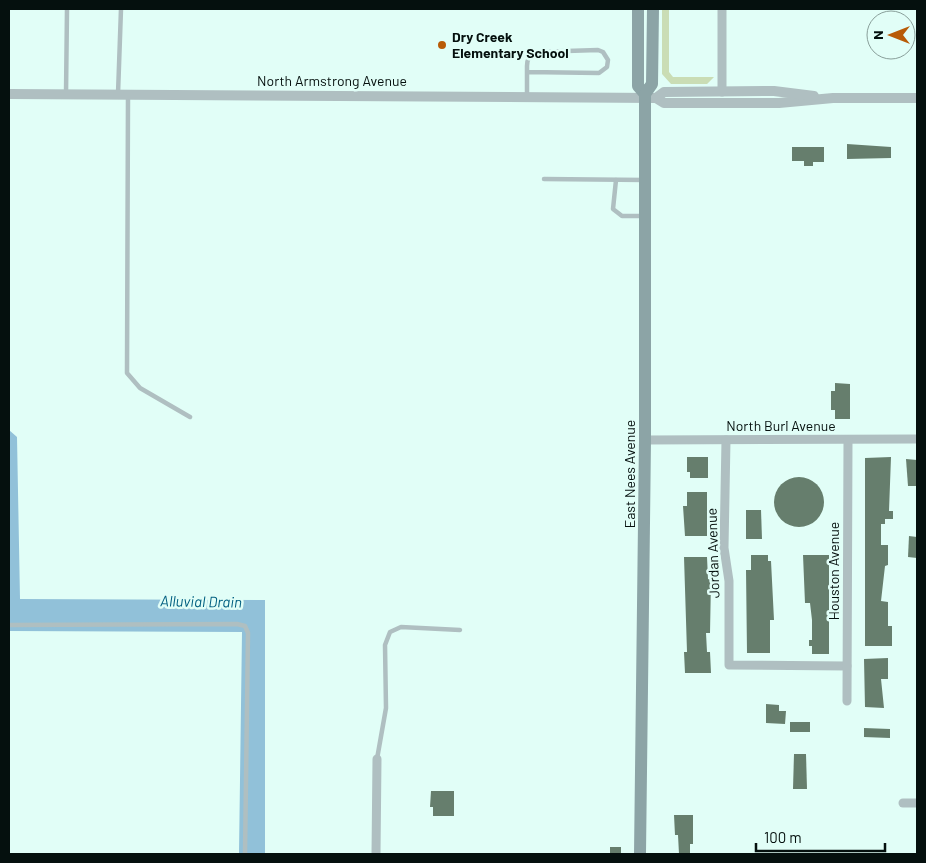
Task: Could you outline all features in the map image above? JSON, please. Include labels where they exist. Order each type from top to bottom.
[{"type":"main road","name":"East Nees Avenue","points":[[638,9],[638,86],[649,96]]},
{"type":"main road","name":"East Nees Avenue","points":[[640,854],[645,440],[644,216],[649,96],[652,84],[653,9]]},
{"type":"street","points":[[722,9],[722,92]]},
{"type":"street","name":"North Armstrong Avenue","points":[[9,94],[649,96],[664,92],[774,91],[832,98]]},
{"type":"street","name":"North Armstrong Avenue","points":[[649,96],[664,103],[715,104],[779,103],[832,98],[917,98]]},
{"type":"street","name":"North Burl Avenue","points":[[645,440],[917,439]]},
{"type":"street","name":"Jordan Avenue","points":[[726,440],[724,548],[729,581],[729,666],[847,666]]},
{"type":"street","name":"Houston Avenue","points":[[847,701],[848,440]]},
{"type":"street","points":[[376,854],[377,759]]},
{"type":"street","points":[[903,804],[917,803]]},
{"type":"lane","points":[[66,94],[67,9]]},
{"type":"lane","points":[[121,9],[128,374],[135,384],[149,394],[190,417]]},
{"type":"lane","points":[[527,72],[599,73],[607,67],[608,60],[603,52],[598,50],[539,51],[530,55],[527,72],[527,96]]},
{"type":"lane","points":[[544,179],[645,180]]},
{"type":"lane","points":[[616,180],[613,209],[622,216],[644,216]]},
{"type":"lane","points":[[9,625],[237,624],[245,626],[248,633],[246,854]]},
{"type":"lane","points":[[377,759],[386,708],[385,645],[390,632],[401,627],[460,630]]},
{"type":"green space","points":[[662,9],[669,9],[669,72],[673,77],[714,77],[707,84],[671,84],[662,74]]},
{"type":"water","name":"Alluvial Drain","points":[[9,430],[17,437],[20,599],[265,600],[265,854],[239,854],[242,632],[9,631]]},
{"type":"building","points":[[847,144],[891,147],[891,158],[847,159]]},
{"type":"building","points":[[792,147],[824,147],[824,162],[813,162],[813,166],[804,166],[804,161],[792,161]]},
{"type":"building","points":[[835,383],[850,384],[850,419],[835,419],[835,410],[831,410],[831,391],[835,391]]},
{"type":"building","points":[[687,457],[708,457],[708,478],[690,478],[690,472],[687,472]]},
{"type":"building","points":[[891,457],[889,511],[893,511],[893,519],[885,519],[885,524],[881,524],[881,545],[888,545],[888,565],[885,566],[881,601],[888,602],[888,626],[892,626],[892,646],[865,646],[865,458]]},
{"type":"building","points":[[906,459],[917,460],[917,486],[908,486]]},
{"type":"building","points":[[794,477],[804,477],[817,484],[824,497],[824,507],[817,520],[804,527],[794,527],[785,523],[778,516],[774,507],[774,497],[778,488],[785,481]]},
{"type":"building","points":[[687,492],[707,492],[707,536],[685,536],[683,506],[687,506]]},
{"type":"building","points":[[746,510],[761,510],[762,539],[746,539]]},
{"type":"building","points":[[909,536],[917,537],[917,558],[908,557]]},
{"type":"building","points":[[751,555],[768,555],[768,561],[771,561],[774,620],[770,620],[770,653],[747,653],[746,570],[751,570]]},
{"type":"building","points":[[803,555],[829,555],[829,654],[812,654],[812,646],[809,646],[809,640],[812,640],[812,620],[810,603],[805,603]]},
{"type":"building","points":[[684,557],[707,557],[708,579],[711,580],[710,633],[706,633],[707,652],[710,652],[711,673],[685,673],[684,652],[687,652]]},
{"type":"building","points":[[888,658],[888,679],[881,679],[884,708],[865,707],[864,659]]},
{"type":"building","points":[[766,704],[779,705],[779,711],[786,711],[785,724],[766,723]]},
{"type":"building","points":[[790,722],[810,722],[810,732],[790,732]]},
{"type":"building","points":[[864,728],[890,729],[890,738],[864,737]]},
{"type":"building","points":[[794,754],[806,754],[807,789],[793,789]]},
{"type":"building","points":[[431,791],[454,791],[454,816],[433,816],[433,807],[430,807]]},
{"type":"building","points":[[674,815],[693,815],[693,844],[690,844],[690,854],[679,854],[678,835],[675,835]]},
{"type":"building","points":[[610,847],[621,847],[621,854],[610,854]]},
{"type":"place","name":"Dry Creek Elementary School","points":[[442,45]]}]
